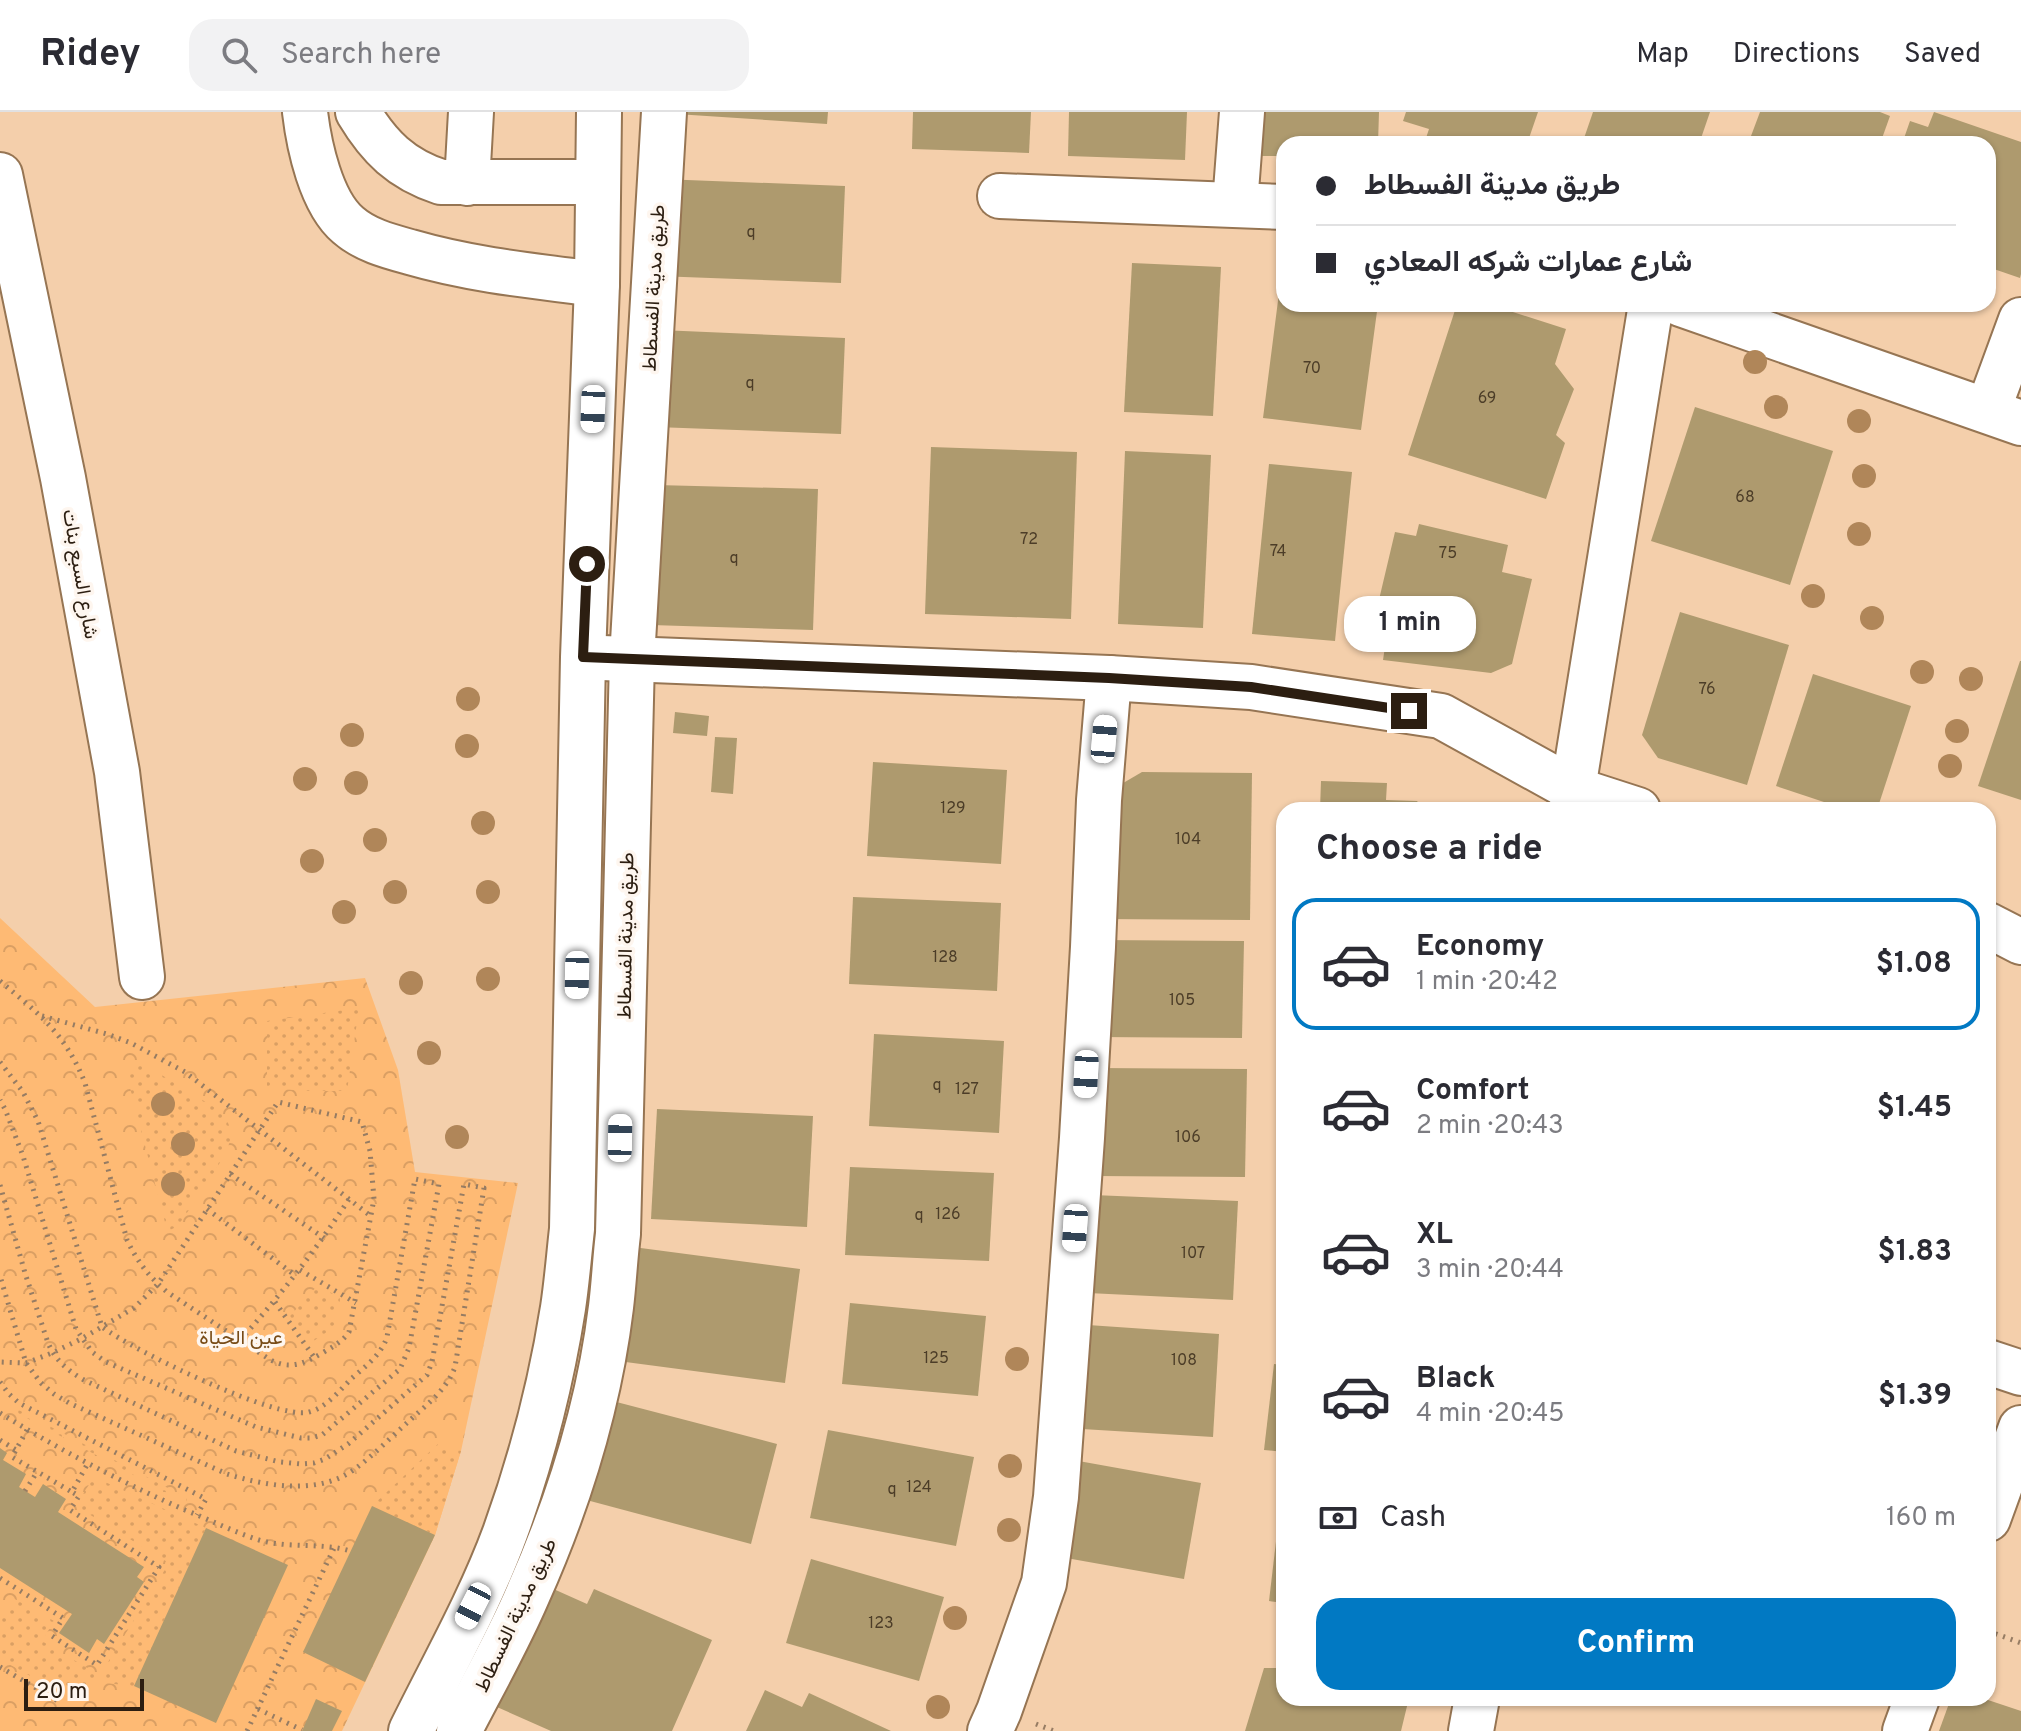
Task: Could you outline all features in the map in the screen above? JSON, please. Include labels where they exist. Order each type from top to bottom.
[{"type":"street","points":[[305,112],[314,162],[332,205],[347,224],[366,237],[427,257],[485,270],[597,284]]},
{"type":"street","points":[[358,112],[389,154],[420,175],[441,182],[597,182]]},
{"type":"street","points":[[467,183],[471,112]]},
{"type":"street","name":"طريق مدينة الفسطاط","points":[[411,1731],[505,1534],[548,1385],[563,1308],[572,1229],[583,657],[597,284],[599,112]]},
{"type":"street","name":"طريق مدينة الفسطاط","points":[[459,1731],[527,1597],[556,1527],[580,1456],[611,1309],[618,1234],[632,659],[664,112]]},
{"type":"street","points":[[1235,204],[1242,112]]},
{"type":"street","name":"شارع السبع بنات","points":[[0,175],[63,478],[117,772],[142,977]]},
{"type":"street","points":[[1000,196],[1276,207]]},
{"type":"street","points":[[583,657],[1109,678],[1251,687],[1441,716],[1572,799],[1650,312]]},
{"type":"street","points":[[1704,312],[2004,416],[2021,320]]},
{"type":"street","points":[[990,1731],[1044,1583],[1056,1497],[1081,1154],[1099,800],[1109,678]]},
{"type":"street","points":[[1996,929],[2021,942]]},
{"type":"street","points":[[1996,1365],[2021,1373]]},
{"type":"street","points":[[1996,1497],[2021,1428]]},
{"type":"street","points":[[1471,1731],[1476,1706]]},
{"type":"street","points":[[1905,1731],[1914,1706]]},
{"type":"path","points":[[0,981],[55,1029],[77,1063],[127,1240],[140,1264],[158,1284],[176,1299],[277,1364],[305,1363],[346,1337],[352,1325],[372,1217],[374,1181],[362,1122],[278,1102],[158,1284],[134,1308],[52,1353],[26,1363],[0,1362]]},
{"type":"path","points":[[41,1015],[107,1034],[185,1072],[372,1217]]},
{"type":"path","points":[[0,1062],[23,1092],[38,1121],[102,1327],[177,1368],[253,1401],[295,1413],[316,1409],[383,1348],[415,1179],[439,1184],[404,1362],[322,1435],[311,1438],[256,1427],[106,1362],[81,1339],[72,1318],[23,1156],[0,1100]]},
{"type":"path","points":[[230,1174],[324,1238]]},
{"type":"path","points":[[0,1185],[52,1353],[64,1367],[84,1380],[236,1451],[261,1459],[291,1463],[314,1463],[337,1453],[421,1381],[431,1368],[464,1184],[484,1188],[451,1376],[438,1395],[352,1471],[320,1484],[273,1485],[227,1474],[54,1394],[26,1363],[0,1276]]},
{"type":"path","points":[[240,1340],[296,1276],[349,1199]]},
{"type":"path","points":[[207,1209],[296,1276]]},
{"type":"path","points":[[300,1270],[356,1303]]},
{"type":"path","points":[[275,1302],[314,1357]]},
{"type":"path","points":[[0,1382],[19,1403],[206,1499],[197,1515]]},
{"type":"path","points":[[0,1413],[128,1485],[244,1534],[278,1544],[335,1546],[350,1551]]},
{"type":"path","points":[[5,1571],[0,1579],[63,1618],[52,1636],[97,1665],[159,1567],[70,1510],[79,1496],[12,1457],[27,1430]]},
{"type":"path","points":[[0,1440],[16,1450]]},
{"type":"path","points":[[72,1492],[88,1463]]},
{"type":"path","points":[[25,1491],[37,1472]]},
{"type":"path","points":[[247,1731],[335,1546]]},
{"type":"path","points":[[1996,1634],[2021,1643]]},
{"type":"path","points":[[0,1667],[60,1702]]},
{"type":"path","points":[[258,1709],[302,1730]]},
{"type":"green space","name":"عين الحياة","points":[[0,918],[95,1007],[365,978],[398,1070],[415,1172],[518,1183],[461,1451],[435,1535],[342,1731],[0,1731]]},
{"type":"green space","points":[[359,1008],[347,1091],[267,1088],[267,1021]]},
{"type":"green space","points":[[142,1063],[222,1112],[230,1130],[229,1144],[217,1168],[178,1226],[170,1230],[166,1226],[128,1080],[131,1069]]},
{"type":"green space","points":[[318,1285],[340,1298],[339,1308],[333,1326],[309,1344],[290,1316]]},
{"type":"green space","points":[[0,1398],[187,1498],[186,1503],[8,1408],[0,1403]]},
{"type":"green space","points":[[438,1444],[461,1451],[435,1535],[372,1506]]},
{"type":"green space","points":[[94,1477],[206,1528],[134,1686],[105,1683],[105,1667],[169,1563],[79,1508],[86,1496],[83,1494]]},
{"type":"green space","points":[[13,1598],[54,1621],[42,1641],[94,1672],[95,1684],[66,1696],[0,1659],[0,1622]]},
{"type":"building","points":[[676,112],[828,112],[827,124]]},
{"type":"building","points":[[913,112],[1031,112],[1029,153],[912,149]]},
{"type":"building","points":[[1069,112],[1187,112],[1185,160],[1068,156]]},
{"type":"building","points":[[1261,112],[1379,112],[1378,136],[1276,136],[1276,156],[1260,156]]},
{"type":"building","points":[[1406,112],[1538,112],[1530,136],[1427,136],[1429,129],[1403,121]]},
{"type":"building","points":[[1593,112],[1710,112],[1702,136],[1585,136]]},
{"type":"building","points":[[1760,112],[1880,112],[1890,116],[1883,136],[1751,136]]},
{"type":"building","points":[[1934,112],[2021,142],[2020,278],[1996,270],[1996,136],[1905,136],[1910,121],[1928,127]]},
{"type":"building","points":[[661,179],[845,186],[841,283],[657,276]]},
{"type":"building","points":[[1132,263],[1221,267],[1213,416],[1124,412]]},
{"type":"building","points":[[1277,312],[1377,312],[1361,430],[1263,418]]},
{"type":"building","points":[[1454,312],[1513,312],[1566,329],[1555,364],[1574,389],[1556,435],[1565,443],[1546,499],[1408,455]]},
{"type":"building","points":[[660,330],[845,338],[841,434],[656,427]]},
{"type":"building","points":[[1695,407],[1833,451],[1790,585],[1651,541]]},
{"type":"building","points":[[931,447],[1077,452],[1071,619],[925,614]]},
{"type":"building","points":[[1125,451],[1211,455],[1203,628],[1118,624]]},
{"type":"building","points":[[1269,464],[1352,472],[1335,641],[1252,634]]},
{"type":"building","points":[[656,485],[818,489],[813,630],[651,625]]},
{"type":"building","points":[[1419,524],[1508,545],[1502,572],[1532,579],[1512,664],[1491,673],[1383,660],[1386,640],[1373,625],[1395,532],[1416,536]]},
{"type":"building","points":[[1680,612],[1789,645],[1747,785],[1658,758],[1642,735]]},
{"type":"building","points":[[2021,661],[2021,800],[1978,786]]},
{"type":"building","points":[[1813,674],[1911,706],[1880,802],[1824,802],[1776,786]]},
{"type":"building","points":[[675,712],[709,716],[707,736],[673,733]]},
{"type":"building","points":[[715,737],[737,738],[733,794],[711,792]]},
{"type":"building","points":[[873,762],[1007,770],[1001,864],[867,856]]},
{"type":"building","points":[[1142,772],[1252,773],[1250,920],[1099,919],[1101,796]]},
{"type":"building","points":[[1321,781],[1387,783],[1386,800],[1418,802],[1320,802]]},
{"type":"building","points":[[853,897],[1001,903],[997,991],[849,984]]},
{"type":"building","points":[[1097,940],[1244,941],[1242,1038],[1096,1037]]},
{"type":"building","points":[[874,1034],[1004,1041],[999,1133],[869,1126]]},
{"type":"building","points":[[1096,1068],[1247,1069],[1245,1177],[1094,1176]]},
{"type":"building","points":[[657,1109],[813,1116],[807,1227],[651,1219]]},
{"type":"building","points":[[850,1167],[994,1173],[989,1261],[845,1255]]},
{"type":"building","points":[[1093,1195],[1238,1201],[1233,1300],[1088,1293]]},
{"type":"building","points":[[633,1247],[800,1269],[785,1383],[618,1361]]},
{"type":"building","points":[[850,1303],[986,1316],[978,1396],[842,1384]]},
{"type":"building","points":[[1088,1325],[1219,1334],[1213,1437],[1082,1429]]},
{"type":"building","points":[[1274,1364],[1276,1364],[1276,1451],[1264,1450]]},
{"type":"building","points":[[605,1399],[777,1444],[751,1544],[579,1498]]},
{"type":"building","points":[[828,1430],[974,1457],[956,1546],[810,1518]]},
{"type":"building","points":[[0,1448],[7,1453],[3,1460],[26,1474],[19,1487],[35,1497],[43,1484],[66,1499],[58,1512],[144,1567],[137,1577],[144,1582],[104,1644],[97,1639],[89,1653],[59,1633],[72,1614],[0,1568]]},
{"type":"building","points":[[1073,1460],[1201,1483],[1184,1579],[1055,1556]]},
{"type":"building","points":[[372,1506],[435,1535],[365,1682],[303,1652]]},
{"type":"building","points":[[206,1528],[288,1565],[216,1723],[134,1686]]},
{"type":"building","points":[[1276,1542],[1276,1602],[1269,1601]]},
{"type":"building","points":[[811,1559],[944,1597],[919,1681],[786,1643]]},
{"type":"building","points":[[549,1587],[587,1604],[594,1589],[712,1640],[672,1731],[551,1731],[497,1707]]},
{"type":"building","points":[[1264,1668],[1276,1668],[1276,1706],[1407,1706],[1401,1731],[1245,1731]]},
{"type":"building","points":[[765,1690],[802,1707],[809,1693],[891,1731],[746,1731]]},
{"type":"building","points":[[316,1699],[342,1711],[332,1731],[302,1731]]},
{"type":"building","points":[[1996,1703],[2021,1711],[2021,1731],[1939,1731],[1948,1706],[1996,1706]]},
{"type":"route","points":[[587,564],[583,657],[1194,683],[1251,687],[1409,711]]}]
